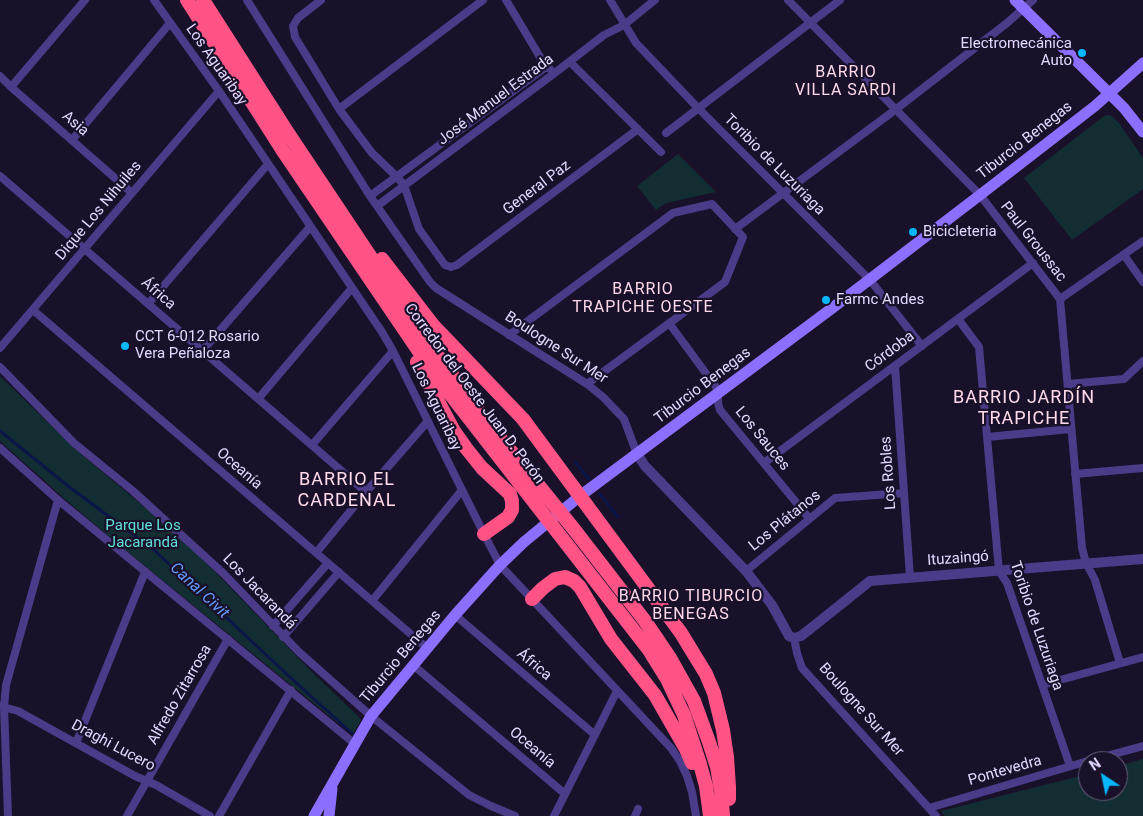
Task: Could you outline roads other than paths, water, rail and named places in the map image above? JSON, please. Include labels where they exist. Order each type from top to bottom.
[{"type":"highway","points":[[187,0],[202,4]]},
{"type":"highway","name":"Corredor del Oeste Juan D. Perón","points":[[202,4],[445,365],[544,503],[563,539],[649,650],[667,679],[684,714],[700,764],[710,812]]},
{"type":"highway","name":"Corredor del Oeste Juan D. Perón","points":[[202,4],[282,152],[433,372],[505,466],[573,528],[645,621],[670,658],[684,681],[702,720],[717,767],[723,816]]},
{"type":"highway","points":[[353,230],[380,256],[433,325],[523,419],[681,633],[706,674],[714,692],[727,757],[730,787],[728,816]]},
{"type":"highway","points":[[380,296],[454,431],[482,468],[510,494],[512,510],[508,516],[484,534]]},
{"type":"highway","points":[[532,599],[542,588],[555,579],[565,577],[574,581],[580,587],[611,639],[655,695],[686,749],[710,812]]},
{"type":"main road","points":[[1015,0],[1124,108],[1143,132]]},
{"type":"main road","name":"Tiburcio Benegas","points":[[314,816],[371,716],[455,615],[500,565],[539,529],[580,496],[870,280],[1095,106],[1143,63]]},
{"type":"main road","name":"Tiburcio Benegas","points":[[329,816],[333,783]]},
{"type":"street","points":[[11,87],[85,0]]},
{"type":"street","name":"Los Aguaribay","points":[[154,0],[219,91],[394,351],[500,565],[671,748],[687,776],[696,816]]},
{"type":"street","name":"Boulogne Sur Mer","points":[[247,0],[370,196],[430,282],[436,288],[587,384],[611,404],[624,419],[637,454],[645,466],[746,570],[772,605],[789,636],[794,638],[802,668],[936,816]]},
{"type":"street","points":[[321,0],[298,18],[293,26],[295,37],[339,109],[372,153],[404,185]]},
{"type":"street","points":[[339,109],[483,0]]},
{"type":"street","points":[[506,0],[546,68],[556,72]]},
{"type":"street","name":"Toribio de Luzuriaga","points":[[610,0],[636,43],[698,108],[870,280],[922,346]]},
{"type":"street","points":[[624,24],[655,0]]},
{"type":"street","name":"Paul Groussac","points":[[788,0],[980,195],[1060,298],[1082,548],[1086,563],[1095,580],[1120,663]]},
{"type":"street","points":[[666,133],[840,0]]},
{"type":"street","points":[[735,229],[895,110],[1033,0]]},
{"type":"street","points":[[72,140],[170,23]]},
{"type":"street","name":"José Manuel Estrada","points":[[377,206],[604,35],[624,24]]},
{"type":"street","points":[[570,62],[661,152]]},
{"type":"street","name":"José Manuel Estrada","points":[[370,196],[546,68]]},
{"type":"street","name":"Asia","points":[[0,76],[132,193]]},
{"type":"street","name":"Dique Los Nihuiles","points":[[0,348],[219,91]]},
{"type":"street","name":"General Paz","points":[[404,185],[419,229],[445,265],[451,267],[458,265],[638,129]]},
{"type":"street","points":[[148,304],[268,164]]},
{"type":"street","name":"África","points":[[0,176],[366,492]]},
{"type":"street","points":[[508,334],[673,213],[712,204],[743,237],[725,282],[587,384]]},
{"type":"street","points":[[202,350],[310,227]]},
{"type":"street","points":[[1060,298],[1143,241]]},
{"type":"street","points":[[1124,254],[1143,282]]},
{"type":"street","name":"Córdoba","points":[[764,464],[1033,263]]},
{"type":"street","points":[[258,399],[352,288]]},
{"type":"street","name":"Oceanía","points":[[33,310],[427,648]]},
{"type":"street","name":"Toribio de Luzuriaga","points":[[958,319],[979,347],[999,571],[1007,583],[1070,766]]},
{"type":"street","name":"Los Sauces","points":[[669,323],[712,381],[718,394],[720,410],[809,518]]},
{"type":"street","points":[[312,445],[394,351]]},
{"type":"street","points":[[1068,384],[1124,379],[1143,361]]},
{"type":"street","name":"Los Jacarandá","points":[[0,366],[74,443],[133,491],[223,573],[298,652],[371,716],[469,795],[515,816]]},
{"type":"street","name":"Los Robles","points":[[894,366],[910,577]]},
{"type":"street","points":[[316,553],[428,421]]},
{"type":"street","points":[[987,437],[1071,429]]},
{"type":"street","points":[[0,448],[58,500],[355,744]]},
{"type":"street","points":[[1075,474],[1143,468]]},
{"type":"street","points":[[372,601],[462,490]]},
{"type":"street","name":"Los Plátanos","points":[[746,570],[835,498],[904,493]]},
{"type":"street","points":[[8,816],[2,706],[6,685],[58,500]]},
{"type":"street","name":"Ituzaingó","points":[[794,638],[801,636],[870,581],[1143,559]]},
{"type":"street","points":[[273,626],[328,563]]},
{"type":"street","points":[[76,743],[145,572]]},
{"type":"street","points":[[283,637],[339,572]]},
{"type":"street","name":"África","points":[[455,615],[595,735]]},
{"type":"street","name":"Alfredo Zitarrosa","points":[[127,816],[228,639]]},
{"type":"street","points":[[1042,685],[1143,657]]},
{"type":"street","name":"Oceanía","points":[[413,665],[565,794]]},
{"type":"street","points":[[218,816],[291,690]]},
{"type":"street","points":[[554,816],[618,691]]},
{"type":"street","name":"Draghi Lucero","points":[[2,706],[18,711],[210,816]]},
{"type":"street","name":"Pontevedra","points":[[1125,751],[1143,746]]},
{"type":"street","name":"Pontevedra","points":[[930,808],[1078,764]]},
{"type":"waterway","name":"Canal Civit","points":[[0,431],[68,486],[154,550],[356,737]]},
{"type":"waterway","points":[[575,462],[589,479]]},
{"type":"waterway","points":[[600,494],[618,517]]},
{"type":"place","name":"Electromecánica Auto","points":[[1082,53]]},
{"type":"place","name":"Bicicleteria","points":[[913,232]]},
{"type":"place","name":"Farmc Andes","points":[[826,300]]},
{"type":"place","name":"CCT 6-012 Rosario Vera Peñaloza","points":[[125,346]]},
{"type":"district","name":"BARRIO VILLA SARDI","points":[[846,82]]},
{"type":"district","name":"BARRIO TRAPICHE OESTE","points":[[643,299]]},
{"type":"district","name":"BARRIO JARDÍN TRAPICHE","points":[[1024,408]]},
{"type":"district","name":"BARRIO EL CARDENAL","points":[[347,490]]},
{"type":"district","name":"BARRIO TIBURCIO BENEGAS","points":[[691,606]]},
{"type":"park label","name":"Parque Los Jacarandá","points":[[143,534]]}]
